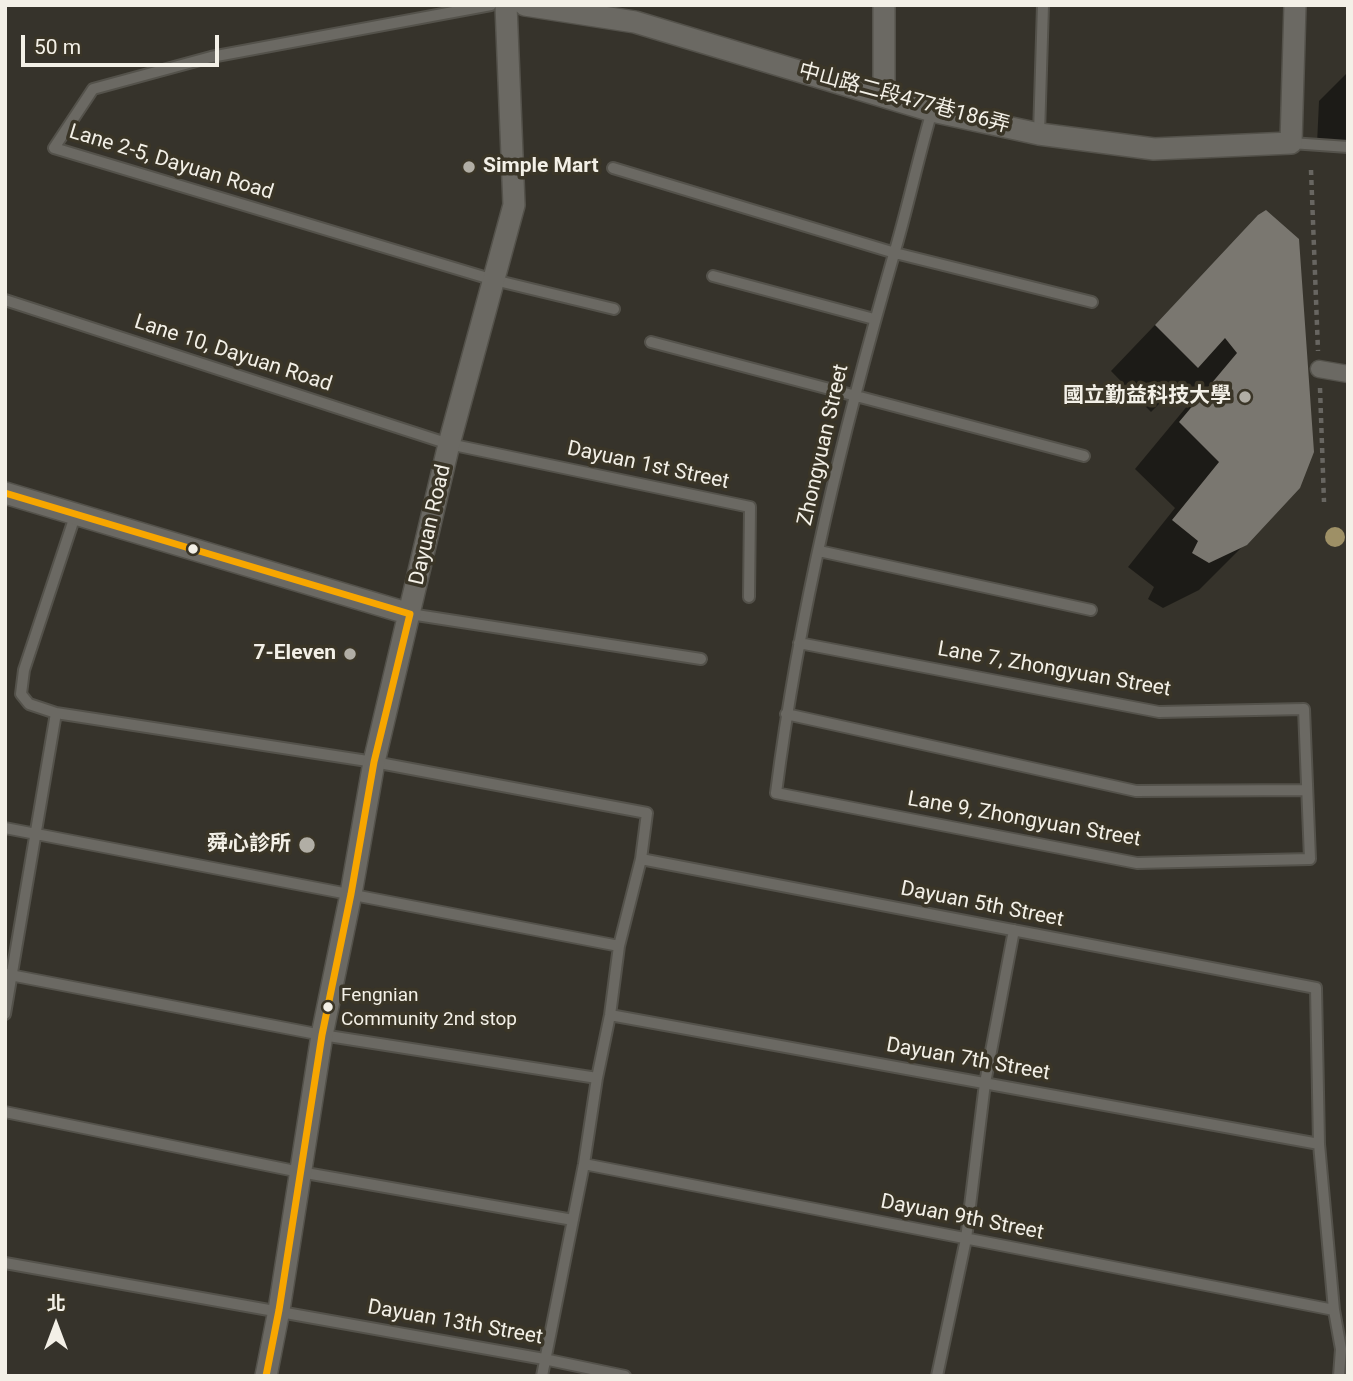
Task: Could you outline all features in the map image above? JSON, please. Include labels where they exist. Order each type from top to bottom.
[{"type":"street","name":"Dayuan Road","points":[[266,1376],[279,1310],[322,1035],[351,894],[374,762],[449,444],[514,205],[506,5]]},
{"type":"street","name":"中山路二段477巷186弄","points":[[524,5],[635,22],[932,111],[1039,134],[1154,149],[1291,143]]},
{"type":"street","points":[[884,5],[884,96]]},
{"type":"street","points":[[1291,143],[1295,5]]},
{"type":"street","points":[[1319,369],[1348,374]]},
{"type":"street","points":[[5,494],[410,614]]},
{"type":"lane","name":"Lane 2-5, Dayuan Road","points":[[491,5],[211,57],[93,89],[54,148],[494,280]]},
{"type":"lane","points":[[1039,134],[1043,5]]},
{"type":"lane","name":"Zhongyuan Street","points":[[776,793],[786,714],[819,551],[874,319],[895,253],[932,111]]},
{"type":"lane","points":[[1291,143],[1348,147]]},
{"type":"lane","points":[[613,168],[895,253],[1092,302]]},
{"type":"lane","points":[[713,276],[874,319]]},
{"type":"lane","points":[[494,280],[614,309]]},
{"type":"lane","name":"Lane 10, Dayuan Road","points":[[5,300],[449,444]]},
{"type":"lane","points":[[651,342],[1084,456]]},
{"type":"lane","name":"Dayuan 1st Street","points":[[449,444],[750,507],[749,597]]},
{"type":"lane","points":[[75,516],[23,670],[21,694],[29,704],[56,713],[374,762],[647,813],[642,859],[619,946],[584,1164],[541,1376]]},
{"type":"lane","points":[[819,551],[1091,610]]},
{"type":"lane","points":[[410,614],[701,659]]},
{"type":"lane","name":"Lane 7, Zhongyuan Street","points":[[799,643],[1159,712],[1304,709],[1307,790]]},
{"type":"lane","points":[[5,1014],[8,974],[56,713]]},
{"type":"lane","points":[[786,714],[1136,791],[1307,790]]},
{"type":"lane","name":"Lane 9, Zhongyuan Street","points":[[776,793],[1137,863],[1310,859],[1307,790]]},
{"type":"lane","points":[[5,828],[619,946]]},
{"type":"lane","name":"Dayuan 5th Street","points":[[642,859],[1316,988],[1319,1144]]},
{"type":"lane","points":[[937,1376],[966,1239],[985,1083],[1014,930]]},
{"type":"lane","points":[[8,974],[322,1035],[597,1078]]},
{"type":"lane","name":"Dayuan 7th Street","points":[[610,1015],[1319,1144]]},
{"type":"lane","points":[[5,1112],[300,1172],[572,1220]]},
{"type":"lane","points":[[1319,1144],[1334,1310],[1341,1349],[1339,1376]]},
{"type":"lane","name":"Dayuan 9th Street","points":[[584,1164],[1334,1310]]},
{"type":"lane","name":"Dayuan 13th Street","points":[[5,1263],[279,1310],[625,1376]]},
{"type":"path","points":[[1311,170],[1324,502]]},
{"type":"building","points":[[1266,210],[1299,239],[1314,452],[1300,488],[1247,545],[1209,563],[1192,553],[1198,541],[1172,520],[1219,462],[1179,422],[1237,353],[1225,338],[1198,368],[1155,325],[1258,215]]},
{"type":"transit line","points":[[5,493],[410,614],[374,762],[351,894],[322,1035],[279,1310],[266,1376]]},
{"type":"place","name":"Simple Mart","points":[[469,167]]},
{"type":"place","name":"國立勤益科技大學","points":[[1245,397]]},
{"type":"place","name":"7-Eleven","points":[[350,654]]},
{"type":"place","name":"舜心診所","points":[[307,845]]},
{"type":"place","name":"Fengnian Community 2nd stop","points":[[328,1007]]}]
